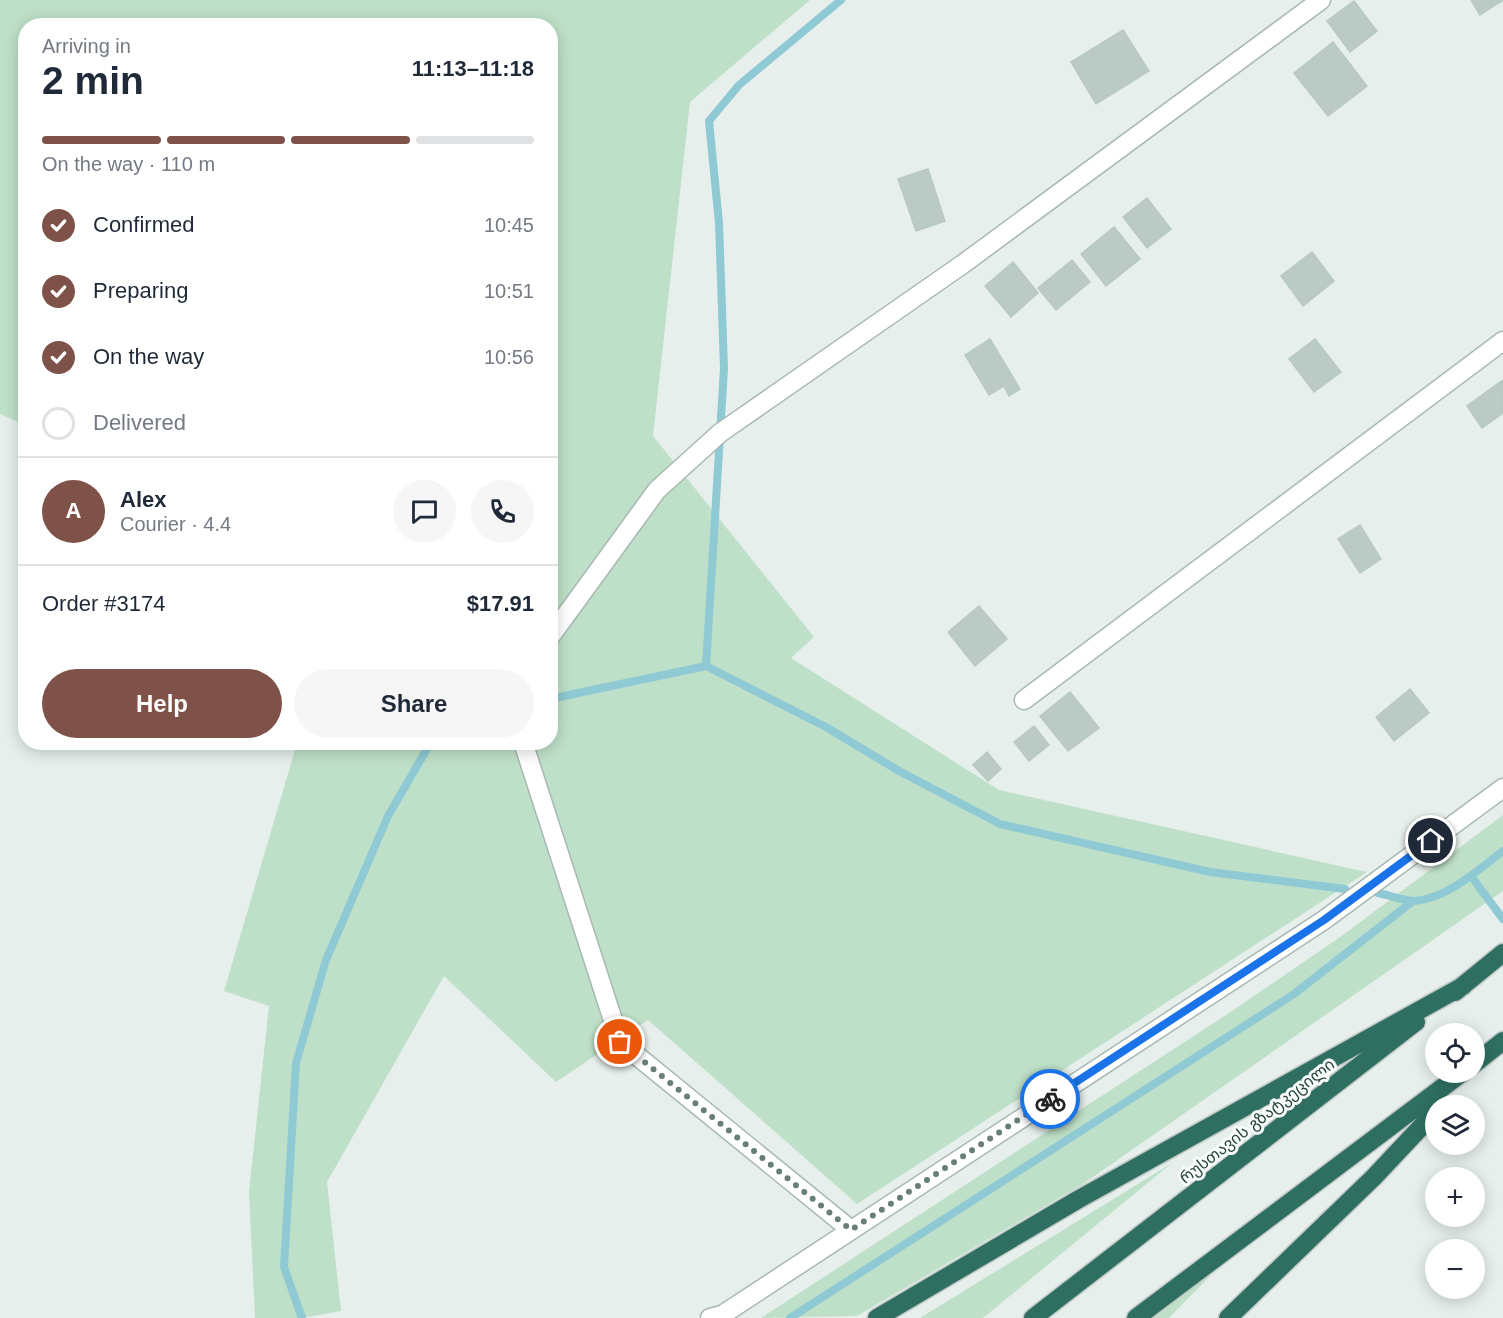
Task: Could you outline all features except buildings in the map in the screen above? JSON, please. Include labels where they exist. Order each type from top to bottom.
[{"type":"highway","name":"რუსთავის გზატკეცილი","points":[[1033,1318],[1503,953]]},
{"type":"highway","points":[[877,1318],[1079,1199],[1467,981]]},
{"type":"highway","points":[[1485,1056],[1499,1045]]},
{"type":"highway","points":[[1485,1059],[1499,1045]]},
{"type":"highway","points":[[1136,1318],[1448,1083]]},
{"type":"highway","points":[[1451,1095],[1462,1083]]},
{"type":"highway","points":[[1228,1318],[1374,1177],[1425,1123]]},
{"type":"street","points":[[558,626],[657,490],[720,433],[963,264],[1321,0]]},
{"type":"street","points":[[1024,700],[1503,342]]},
{"type":"street","points":[[526,750],[620,1042],[851,1230]]},
{"type":"street","points":[[710,1318],[722,1315],[1324,920],[1503,788]]},
{"type":"green space","points":[[0,0],[810,0],[690,102],[653,436],[814,637],[791,658],[999,790],[1367,872],[857,1204],[648,1020],[556,1082],[444,976],[327,1182],[341,1311],[302,1318],[255,1318],[249,1191],[269,1006],[224,991],[295,750],[558,750],[558,18],[18,18],[18,422],[0,414]]},
{"type":"green space","points":[[1503,815],[1503,891],[1083,1184],[857,1316],[761,1318],[1229,1013],[1343,935]]},
{"type":"green space","points":[[1172,1163],[983,1318],[920,1318]]},
{"type":"green space","points":[[1238,1247],[1169,1318],[1148,1318]]},
{"type":"waterway","points":[[706,666],[724,368],[719,223],[709,121],[739,85],[841,0]]},
{"type":"waterway","points":[[558,697],[706,666],[826,727],[899,771],[1000,824],[1210,872],[1345,889]]},
{"type":"waterway","points":[[302,1318],[284,1267],[296,1063],[326,960],[388,816],[426,750]]},
{"type":"waterway","points":[[1378,893],[1411,901],[1439,895],[1462,882],[1503,851]]},
{"type":"waterway","points":[[1471,876],[1503,919]]},
{"type":"waterway","points":[[790,1318],[1294,994],[1413,901]]},
{"type":"way so far","points":[[620,1042],[851,1230],[1050,1099]]},
{"type":"route","points":[[1050,1099],[1324,920],[1431,841]]}]
